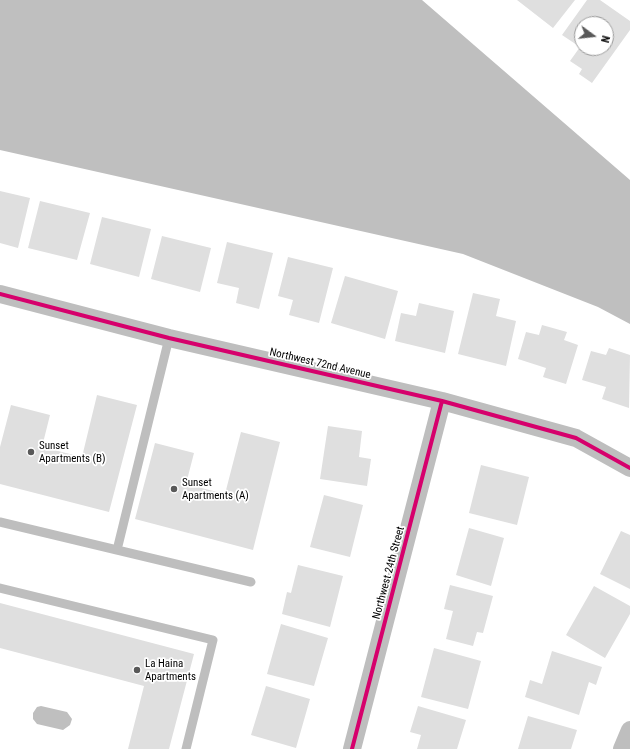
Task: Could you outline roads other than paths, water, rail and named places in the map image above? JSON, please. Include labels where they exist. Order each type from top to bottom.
[{"type":"street","name":"Northwest 72nd Avenue","points":[[0,294],[169,338],[442,401],[576,438],[630,468]]},
{"type":"street","name":"Northwest 24th Street","points":[[352,749],[442,401]]},
{"type":"street","points":[[622,749],[630,730]]},
{"type":"lane","points":[[117,550],[169,338]]},
{"type":"lane","points":[[0,522],[252,582]]},
{"type":"lane","points":[[0,588],[213,640],[186,749]]},
{"type":"place","name":"Sunset Apartments (B)","points":[[31,452]]},
{"type":"place","name":"Sunset Apartments (A)","points":[[174,489]]},
{"type":"place","name":"La Haina Apartments","points":[[137,670]]}]
